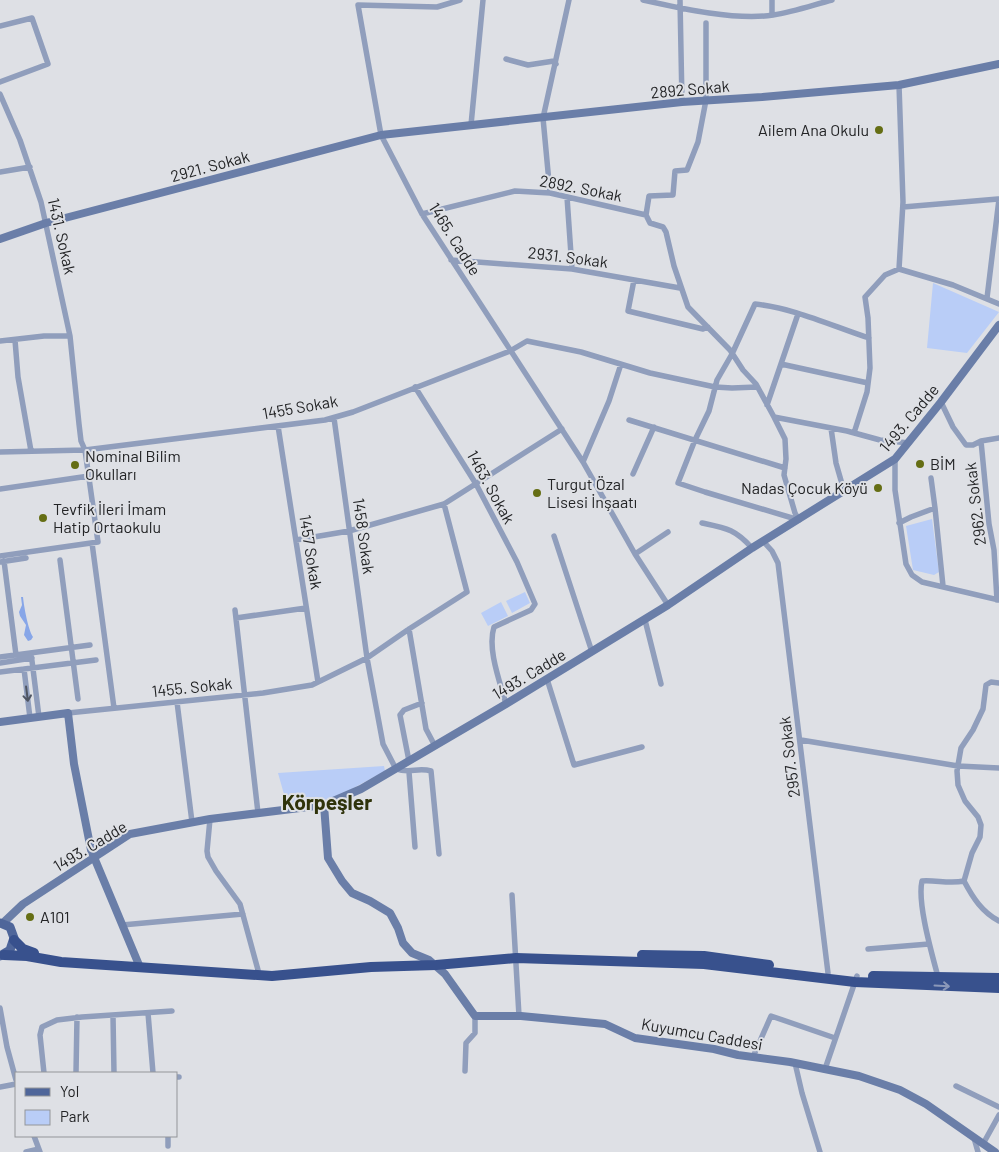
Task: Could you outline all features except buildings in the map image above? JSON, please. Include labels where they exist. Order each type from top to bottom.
[{"type":"highway","points":[[14,940],[23,949],[35,954],[139,965],[280,971],[432,962]]},
{"type":"highway","points":[[2,955],[27,956],[61,962],[272,976],[516,956],[704,956],[828,973],[856,979],[999,978]]},
{"type":"highway","points":[[516,956],[704,964],[856,979],[999,988]]},
{"type":"main road","points":[[2,923],[10,927],[14,940],[10,950],[2,955]]},
{"type":"street","name":"1465. Cadde","points":[[460,0],[437,7],[358,2],[381,135],[422,214],[583,462],[635,554],[668,605]]},
{"type":"street","points":[[470,125],[483,0]]},
{"type":"street","points":[[550,193],[543,118],[556,64],[568,0]]},
{"type":"street","points":[[643,0],[680,8],[749,17],[772,15],[832,0]]},
{"type":"street","points":[[680,0],[682,102]]},
{"type":"street","points":[[772,0],[772,15]]},
{"type":"street","points":[[0,26],[32,18],[48,64],[0,82]]},
{"type":"street","points":[[706,24],[706,100],[698,142],[687,170],[675,171],[673,195],[649,196],[646,215],[650,223],[663,228],[666,232],[680,288],[688,307],[732,354],[768,405],[785,439],[784,475],[795,514],[799,520]]},
{"type":"street","points":[[506,59],[528,65],[554,61],[556,64]]},
{"type":"street","name":"2892 Sokak","points":[[381,135],[682,102],[899,85],[999,64]]},
{"type":"street","points":[[899,85],[903,207],[900,268]]},
{"type":"street","name":"1431. Sokak","points":[[0,94],[30,167],[46,223],[70,336],[81,440],[85,450],[89,476],[114,708]]},
{"type":"street","name":"2921. Sokak","points":[[0,239],[46,223],[381,135]]},
{"type":"street","points":[[0,172],[30,167]]},
{"type":"street","name":"2892. Sokak","points":[[422,214],[515,191],[550,193],[646,215]]},
{"type":"street","points":[[567,197],[572,269]]},
{"type":"street","points":[[903,207],[998,199],[998,213],[986,298]]},
{"type":"street","name":"2931. Sokak","points":[[451,260],[572,269],[680,288]]},
{"type":"street","points":[[854,433],[868,392],[869,338],[865,297],[885,275],[900,268],[953,285],[999,304]]},
{"type":"street","points":[[634,280],[628,311],[703,329],[708,328]]},
{"type":"street","points":[[799,520],[678,483],[695,440],[710,410],[717,380],[732,354],[755,304],[767,305],[798,314],[869,338]]},
{"type":"street","points":[[768,405],[798,314]]},
{"type":"street","name":"1493. Cadde","points":[[2,923],[22,904],[130,834],[210,819],[324,805],[362,788],[506,704],[645,620],[752,548],[894,459],[909,443],[999,325]]},
{"type":"street","points":[[0,342],[44,336],[70,336]]},
{"type":"street","points":[[0,452],[32,451],[18,377],[15,340]]},
{"type":"street","name":"1455 Sokak","points":[[32,451],[85,450],[325,420],[510,351],[527,342],[581,352],[650,373],[715,387],[757,387]]},
{"type":"street","points":[[583,462],[609,401],[621,364]]},
{"type":"street","points":[[781,364],[868,383]]},
{"type":"street","name":"1463. Sokak","points":[[415,387],[476,484],[517,562],[535,604],[531,610],[494,627],[491,636],[497,672],[506,704]]},
{"type":"street","name":"2962. Sokak","points":[[941,402],[952,427],[966,444],[981,441],[998,600]]},
{"type":"street","points":[[774,417],[880,440],[909,443]]},
{"type":"street","name":"1458 Sokak","points":[[334,418],[367,658],[383,744],[396,769]]},
{"type":"street","points":[[629,420],[785,468]]},
{"type":"street","name":"1457 Sokak","points":[[278,426],[318,682]]},
{"type":"street","points":[[633,474],[654,427]]},
{"type":"street","points":[[831,428],[836,463],[844,491]]},
{"type":"street","points":[[296,540],[349,531],[444,504],[562,430]]},
{"type":"street","points":[[981,441],[999,438]]},
{"type":"street","points":[[894,459],[899,524],[906,564],[912,574],[922,582],[998,600]]},
{"type":"street","points":[[0,489],[89,476]]},
{"type":"street","points":[[931,478],[943,586]]},
{"type":"street","name":"1455. Sokak","points":[[68,713],[245,695],[312,685],[367,658],[467,592],[444,504]]},
{"type":"street","points":[[899,524],[911,517],[935,508]]},
{"type":"street","points":[[702,523],[723,528],[740,535],[752,548]]},
{"type":"street","points":[[635,554],[668,532]]},
{"type":"street","points":[[554,536],[592,652]]},
{"type":"street","name":"2957. Sokak","points":[[764,541],[778,563],[828,973]]},
{"type":"street","points":[[1,560],[95,542]]},
{"type":"street","points":[[1,560],[26,558]]},
{"type":"street","points":[[1,560],[16,655]]},
{"type":"street","points":[[60,560],[78,699]]},
{"type":"street","points":[[236,618],[306,608]]},
{"type":"street","points":[[235,610],[258,813]]},
{"type":"street","points":[[645,620],[661,684]]},
{"type":"street","points":[[409,629],[426,728],[434,746]]},
{"type":"street","points":[[0,663],[90,645]]},
{"type":"street","points":[[0,657],[32,656]]},
{"type":"street","points":[[32,656],[39,717]]},
{"type":"street","points":[[0,672],[96,660]]},
{"type":"street","points":[[24,669],[30,718]]},
{"type":"street","points":[[547,679],[574,765],[642,747]]},
{"type":"street","points":[[999,684],[990,682],[986,685],[982,709],[973,730],[961,748],[958,766],[958,785],[964,801],[978,817],[981,824],[980,837],[972,853],[964,882],[973,897],[988,915],[999,921]]},
{"type":"street","points":[[177,702],[192,822]]},
{"type":"street","points":[[409,761],[400,715],[404,710],[422,703]]},
{"type":"street","points":[[0,722],[68,713],[74,764],[91,850],[139,965]]},
{"type":"street","points":[[800,740],[958,766],[999,768]]},
{"type":"street","points":[[396,769],[409,772],[423,769],[431,771],[438,854]]},
{"type":"street","points":[[409,772],[415,847]]},
{"type":"street","points":[[324,805],[328,858],[342,881],[352,893],[370,900],[390,914],[398,928],[403,943],[412,953],[432,962],[445,974],[475,1016],[475,1033],[466,1043],[465,1072]]},
{"type":"street","points":[[210,819],[208,858],[240,904],[258,970]]},
{"type":"street","points":[[938,977],[929,944],[920,888],[922,881],[964,882]]},
{"type":"street","points":[[512,895],[519,1016]]},
{"type":"street","points":[[122,925],[243,914]]},
{"type":"street","points":[[868,949],[929,944]]},
{"type":"street","points":[[825,1069],[856,979]]},
{"type":"street","points":[[0,1008],[1,1023],[15,1078]]},
{"type":"street","points":[[44,1072],[40,1035],[42,1027],[58,1020],[77,1017],[172,1012]]},
{"type":"street","points":[[148,1013],[153,1072]]},
{"type":"street","points":[[113,1016],[114,1072]]},
{"type":"street","name":"Kuyumcu Caddesi","points":[[475,1016],[519,1016],[605,1024],[635,1038],[714,1049],[753,1058],[795,1063],[859,1076],[900,1090],[926,1104],[995,1152]]},
{"type":"street","points":[[753,1058],[771,1016],[836,1038]]},
{"type":"street","points":[[76,1072],[77,1017]]},
{"type":"street","points":[[795,1063],[820,1152]]},
{"type":"street","points":[[0,1087],[15,1082]]},
{"type":"street","points":[[956,1086],[999,1107]]},
{"type":"street","points":[[983,1144],[996,1127],[999,1115]]},
{"type":"street","points":[[26,1152],[40,1151],[34,1137]]},
{"type":"street","points":[[168,1137],[168,1146]]},
{"type":"street","points":[[974,1138],[978,1152]]},
{"type":"green space","points":[[933,283],[999,312],[967,353],[927,348]]},
{"type":"green space","points":[[932,519],[939,572],[934,575],[913,570],[906,526]]},
{"type":"green space","points":[[525,592],[530,603],[512,613],[506,601]]},
{"type":"green space","points":[[501,602],[508,616],[488,626],[481,613]]},
{"type":"green space","points":[[384,766],[385,771],[335,798],[287,805],[278,773]]},
{"type":"shaded area","points":[[21,597],[23,597],[25,612],[33,637],[28,641],[24,635],[26,625],[19,612],[22,605]]},
{"type":"place","name":"Ailem Ana Okulu","points":[[879,130]]},
{"type":"place","name":"BİM","points":[[920,464]]},
{"type":"place","name":"Nominal Bilim Okulları","points":[[75,465]]},
{"type":"place","name":"Nadas Çocuk Köyü","points":[[878,488]]},
{"type":"place","name":"Turgut Özal Lisesi İnşaatı","points":[[537,493]]},
{"type":"place","name":"Tevfik İleri İmam Hatip Ortaokulu","points":[[43,518]]},
{"type":"place","name":"A101","points":[[30,917]]},
{"type":"district","name":"Körpeşler","points":[[327,803]]}]
